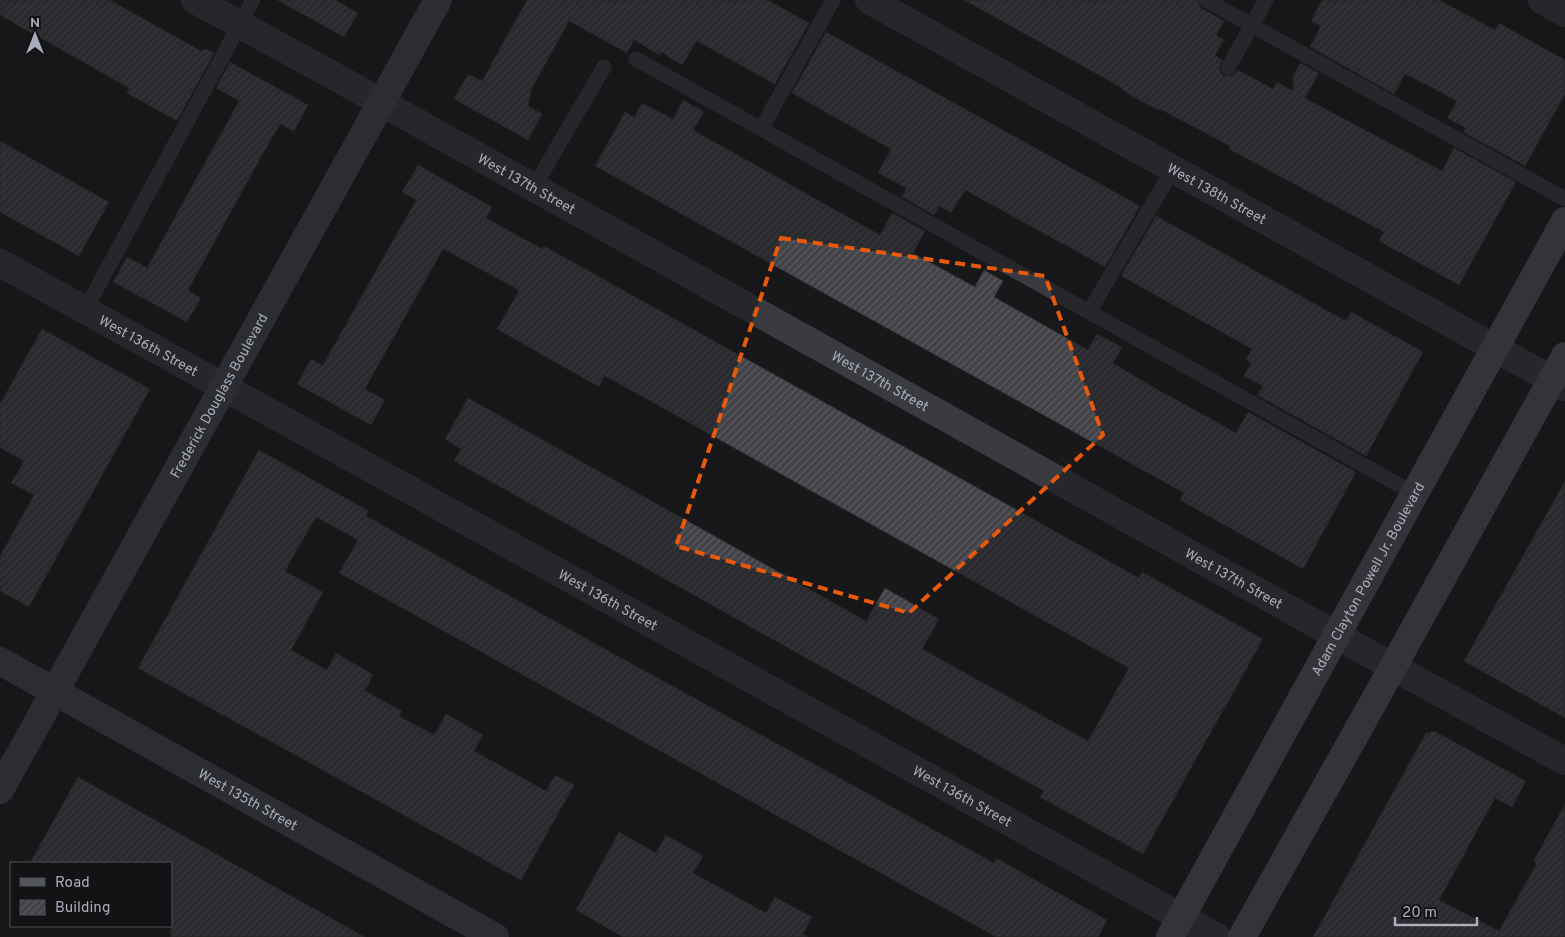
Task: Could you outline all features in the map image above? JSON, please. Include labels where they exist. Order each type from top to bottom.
[{"type":"main road","name":"Frederick Douglass Boulevard","points":[[0,790],[438,0]]},
{"type":"main road","name":"Adam Clayton Powell Jr. Boulevard","points":[[1176,927],[1565,221]]},
{"type":"main road","points":[[1242,937],[1393,667],[1558,383],[1565,356]]},
{"type":"main road","name":"West 135th Street","points":[[0,661],[496,937]]},
{"type":"street","name":"West 137th Street","points":[[195,0],[382,102],[1393,667],[1565,761]]},
{"type":"street","name":"West 138th Street","points":[[869,0],[1558,383]]},
{"type":"street","points":[[1542,0],[1565,13]]},
{"type":"street","name":"West 136th Street","points":[[0,263],[223,387],[1176,927],[1217,937]]},
{"type":"lane","points":[[85,310],[253,0]]},
{"type":"lane","points":[[761,130],[833,0]]},
{"type":"lane","points":[[1206,0],[1565,199]]},
{"type":"lane","points":[[1228,68],[1266,0]]},
{"type":"lane","points":[[636,59],[1415,494]]},
{"type":"lane","points":[[534,187],[604,67]]},
{"type":"lane","points":[[1089,312],[1173,169]]},
{"type":"highlighted area","points":[[781,238],[1045,276],[1103,435],[909,613],[676,546]]},
{"type":"building","points":[[0,0],[110,0],[201,51],[206,49],[214,53],[177,121],[127,93],[129,88],[0,15]]},
{"type":"building","points":[[277,0],[335,0],[358,13],[344,37]]},
{"type":"building","points":[[527,0],[768,0],[809,23],[775,84],[697,41],[682,65],[661,52],[660,55],[634,40],[627,53],[569,21],[532,88],[528,106],[542,114],[528,140],[454,99],[468,74],[482,81]]},
{"type":"building","points":[[964,0],[1197,0],[1201,8],[1224,21],[1216,35],[1224,40],[1215,55],[1222,60],[1219,69],[1223,76],[1232,76],[1238,70],[1273,89],[1277,82],[1293,91],[1293,76],[1300,63],[1319,73],[1305,98],[1442,171],[1454,148],[1516,182],[1459,285],[1379,241],[1384,232],[1229,149],[1230,146],[1139,100],[1122,88]]},
{"type":"building","points":[[1322,0],[1439,0],[1495,30],[1499,23],[1565,60],[1565,94],[1525,166],[1463,132],[1466,128],[1447,118],[1457,101],[1405,74],[1394,94],[1310,47],[1321,26],[1311,21]]},
{"type":"building","points":[[826,32],[1140,206],[1105,267],[965,190],[951,213],[939,206],[934,215],[902,197],[906,188],[878,173],[891,149],[792,93]]},
{"type":"building","points":[[230,62],[308,105],[294,131],[280,124],[261,157],[188,290],[201,298],[187,322],[113,282],[127,257],[147,268],[239,101],[216,88]]},
{"type":"building","points":[[683,100],[704,112],[693,130],[880,235],[892,213],[925,231],[913,253],[975,287],[984,270],[1003,281],[994,297],[1088,350],[1097,334],[1122,347],[1113,363],[1236,433],[1248,412],[1356,472],[1303,569],[1180,500],[1184,493],[595,166],[625,112],[634,117],[642,103],[673,119]]},
{"type":"building","points":[[0,141],[109,202],[79,256],[0,212]]},
{"type":"building","points":[[418,165],[492,207],[486,218],[542,249],[544,246],[1139,578],[1142,572],[1263,639],[1143,854],[1040,797],[1044,791],[454,461],[461,449],[445,439],[468,398],[866,621],[885,588],[939,619],[922,649],[1088,741],[1129,668],[616,382],[604,376],[599,387],[497,329],[519,290],[443,249],[365,389],[385,400],[371,425],[297,384],[311,359],[323,365],[416,200],[402,192]]},
{"type":"building","points":[[1156,216],[1346,321],[1351,312],[1423,352],[1366,456],[1257,395],[1263,386],[1244,376],[1251,363],[1246,360],[1252,349],[1121,276]]},
{"type":"building","points":[[42,329],[150,389],[29,607],[0,591],[0,556],[34,495],[11,483],[24,461],[0,448],[0,404]]},
{"type":"building","points":[[259,450],[369,511],[366,516],[605,649],[994,863],[996,858],[1107,920],[1098,937],[996,937],[339,573],[358,540],[316,517],[285,571],[323,592],[291,650],[327,670],[336,653],[373,675],[365,691],[402,711],[399,716],[434,735],[446,714],[483,735],[474,751],[546,791],[555,775],[574,785],[521,880],[138,668]]},
{"type":"building","points":[[1565,481],[1565,718],[1464,661]]},
{"type":"building","points":[[1434,731],[1526,781],[1512,807],[1495,798],[1439,900],[1499,931],[1536,865],[1534,860],[1565,804],[1565,937],[1313,937],[1426,733]]},
{"type":"building","points":[[78,777],[365,937],[171,937],[172,862],[31,862]]},
{"type":"building","points":[[619,832],[656,853],[666,835],[703,856],[693,873],[766,913],[775,897],[812,917],[803,934],[808,937],[623,937],[576,910]]}]
